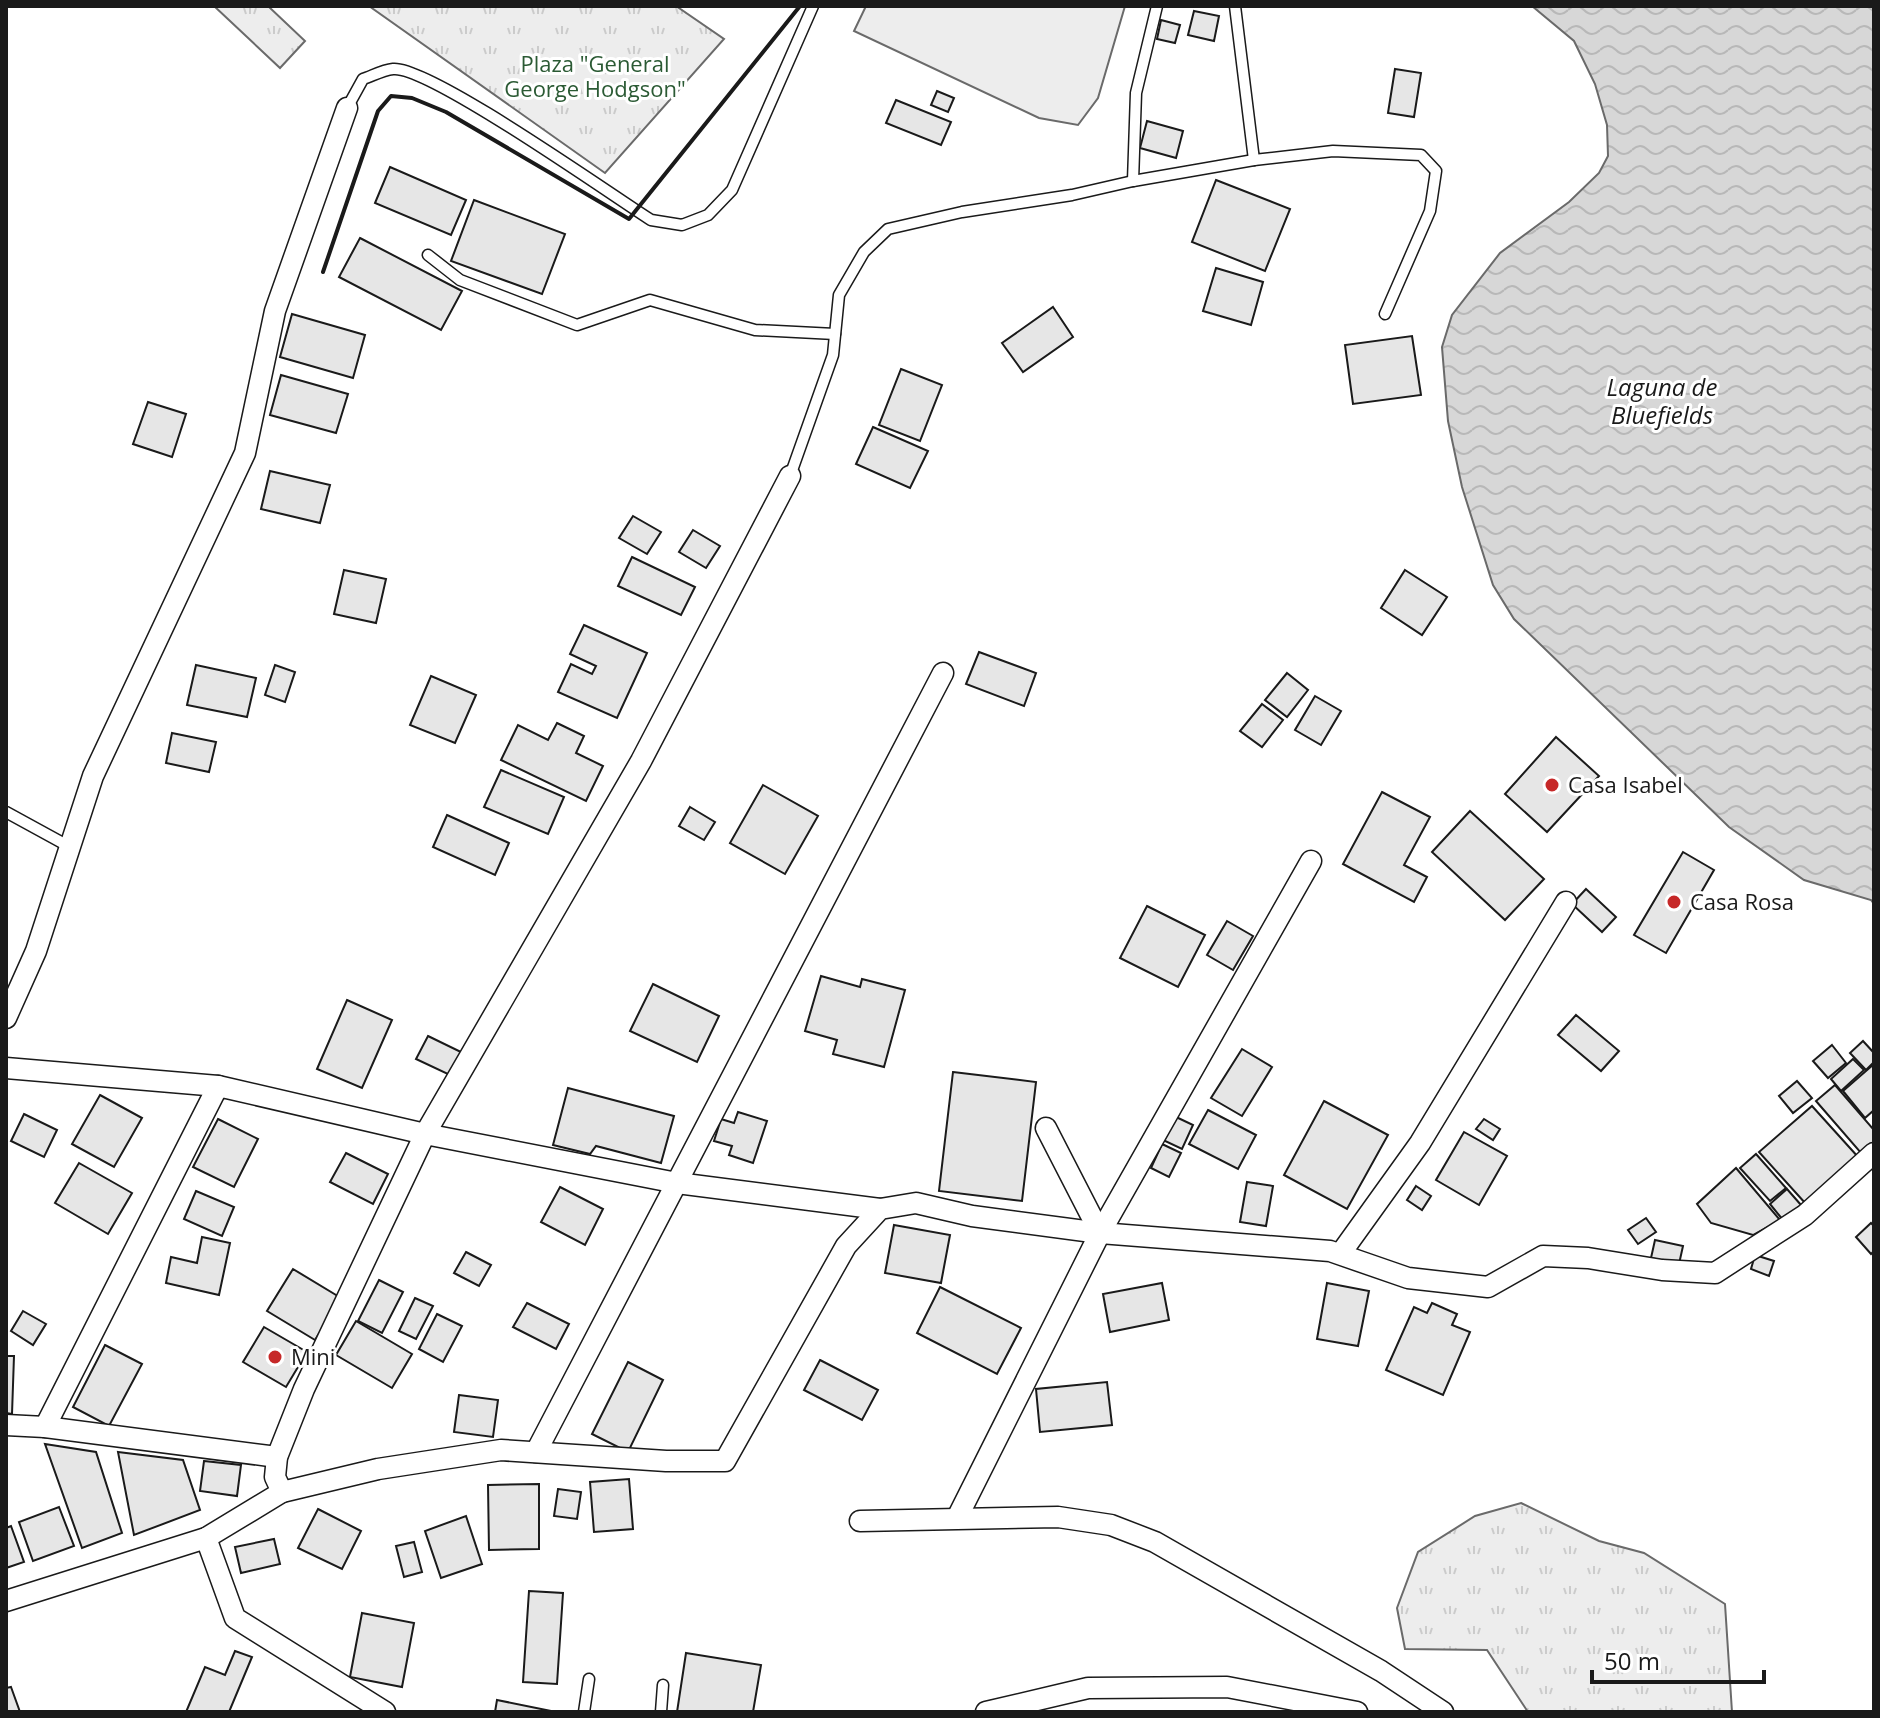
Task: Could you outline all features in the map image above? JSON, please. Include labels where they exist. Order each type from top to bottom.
[{"type":"street","points":[[6,1018],[36,951],[93,776],[245,453],[275,311],[347,108]]},
{"type":"street","points":[[282,1492],[275,1477],[277,1457],[304,1389],[425,1134],[641,761],[790,476]]},
{"type":"street","points":[[536,1452],[943,673]]},
{"type":"street","points":[[957,1518],[1100,1233],[1311,861]]},
{"type":"street","points":[[1341,1253],[1420,1143],[1566,902]]},
{"type":"street","points":[[6,1068],[218,1086],[425,1134],[677,1183],[880,1209],[916,1203],[972,1216],[1100,1233],[1341,1253],[1408,1278],[1488,1287],[1543,1256],[1588,1258],[1662,1270],[1715,1273],[1805,1215],[1874,1153]]},
{"type":"street","points":[[45,1427],[218,1086]]},
{"type":"street","points":[[1046,1128],[1100,1233]]},
{"type":"street","points":[[6,1601],[206,1538],[282,1492],[406,1464],[501,1450],[666,1461],[725,1461],[846,1246],[880,1209]]},
{"type":"street","points":[[6,1425],[45,1427],[277,1457]]},
{"type":"street","points":[[860,1521],[1058,1517],[1111,1525],[1155,1542],[1381,1671],[1443,1712]]},
{"type":"street","points":[[206,1538],[235,1618],[385,1712]]},
{"type":"street","points":[[986,1712],[1088,1688],[1212,1687],[1227,1687],[1357,1712]]},
{"type":"lane","points":[[347,108],[363,79],[394,69],[420,75],[485,111],[651,220],[682,225],[708,215],[732,190],[813,6]]},
{"type":"lane","points":[[1133,181],[1136,93],[1157,6]]},
{"type":"lane","points":[[1235,6],[1254,160]]},
{"type":"lane","points":[[790,476],[833,355],[839,295],[864,252],[888,229],[962,212],[1072,195],[1254,160],[1333,151],[1421,155],[1436,171],[1430,211],[1385,314]]},
{"type":"lane","points":[[428,255],[460,280],[577,325],[650,300],[755,330],[835,334]]},
{"type":"lane","points":[[6,812],[70,847]]},
{"type":"lane","points":[[584,1712],[589,1679]]},
{"type":"lane","points":[[661,1712],[663,1685]]},
{"type":"green space","points":[[214,6],[268,6],[305,41],[280,68]]},
{"type":"green space","name":"Plaza \"General George Hodgson\"","points":[[369,6],[676,6],[724,39],[605,173]]},
{"type":"green space","points":[[1521,1503],[1599,1541],[1644,1553],[1725,1604],[1732,1712],[1528,1712],[1487,1650],[1405,1649],[1397,1608],[1418,1552],[1475,1516]]},
{"type":"shaded area","points":[[866,6],[1125,6],[1098,98],[1078,125],[1039,118],[854,31]]},
{"type":"water","name":"Laguna de Bluefields","points":[[1532,6],[1874,6],[1874,904],[1871,900],[1804,880],[1729,827],[1514,619],[1493,585],[1462,487],[1448,421],[1442,347],[1452,315],[1500,253],[1569,202],[1599,173],[1608,156],[1607,125],[1595,84],[1574,41]]},
{"type":"building","points":[[1194,11],[1219,16],[1214,41],[1188,35]]},
{"type":"building","points":[[1161,20],[1180,25],[1175,43],[1157,39]]},
{"type":"building","points":[[1395,69],[1421,73],[1414,117],[1388,113]]},
{"type":"building","points":[[937,91],[954,98],[948,112],[931,105]]},
{"type":"building","points":[[896,100],[951,122],[941,145],[886,123]]},
{"type":"building","points":[[1147,121],[1183,131],[1176,158],[1140,148]]},
{"type":"building","points":[[390,167],[466,200],[451,235],[375,203]]},
{"type":"building","points":[[1216,180],[1290,209],[1265,271],[1192,242]]},
{"type":"building","points":[[474,200],[565,234],[542,294],[451,261]]},
{"type":"building","points":[[360,238],[462,291],[441,330],[339,277]]},
{"type":"building","points":[[1216,268],[1263,282],[1251,325],[1203,311]]},
{"type":"building","points":[[1053,307],[1073,337],[1023,372],[1002,343]]},
{"type":"building","points":[[292,314],[365,335],[353,378],[280,357]]},
{"type":"building","points":[[1412,336],[1421,395],[1353,404],[1345,345]]},
{"type":"building","points":[[901,369],[942,385],[920,441],[879,425]]},
{"type":"building","points":[[281,375],[348,394],[336,433],[270,415]]},
{"type":"building","points":[[148,402],[186,414],[172,457],[133,444]]},
{"type":"building","points":[[873,427],[928,451],[910,488],[856,464]]},
{"type":"building","points":[[270,471],[330,485],[320,523],[261,509]]},
{"type":"building","points":[[633,516],[661,532],[647,554],[619,538]]},
{"type":"building","points":[[693,530],[720,546],[706,568],[679,552]]},
{"type":"building","points":[[632,557],[695,587],[681,615],[618,586]]},
{"type":"building","points":[[344,570],[386,579],[376,623],[334,614]]},
{"type":"building","points":[[1405,570],[1447,597],[1422,635],[1381,608]]},
{"type":"building","points":[[584,625],[647,653],[617,718],[558,692],[571,664],[592,674],[596,666],[570,654]]},
{"type":"building","points":[[979,652],[1036,673],[1024,706],[966,684]]},
{"type":"building","points":[[196,665],[256,678],[247,717],[187,705]]},
{"type":"building","points":[[275,665],[295,672],[285,702],[265,695]]},
{"type":"building","points":[[1287,673],[1308,690],[1287,717],[1265,700]]},
{"type":"building","points":[[431,676],[476,695],[455,743],[410,725]]},
{"type":"building","points":[[1315,696],[1341,711],[1321,745],[1295,730]]},
{"type":"building","points":[[1262,704],[1283,720],[1262,747],[1240,731]]},
{"type":"building","points":[[557,723],[584,736],[576,753],[603,766],[586,801],[501,760],[518,725],[548,740]]},
{"type":"building","points":[[172,733],[216,742],[209,772],[166,763]]},
{"type":"building","name":"Casa Isabel","points":[[1556,737],[1599,776],[1547,832],[1505,794]]},
{"type":"building","points":[[501,770],[564,797],[548,834],[484,807]]},
{"type":"building","points":[[763,785],[818,816],[785,874],[730,843]]},
{"type":"building","points":[[1382,792],[1430,817],[1404,865],[1427,877],[1414,902],[1343,864]]},
{"type":"building","points":[[690,807],[715,822],[704,840],[679,826]]},
{"type":"building","points":[[1470,811],[1544,879],[1505,920],[1432,852]]},
{"type":"building","points":[[447,815],[509,843],[495,875],[433,847]]},
{"type":"building","name":"Casa Rosa","points":[[1683,852],[1714,870],[1666,953],[1634,935]]},
{"type":"building","points":[[1586,889],[1616,917],[1602,932],[1572,904]]},
{"type":"building","points":[[1147,906],[1205,935],[1178,987],[1120,958]]},
{"type":"building","points":[[1227,921],[1253,936],[1233,970],[1207,955]]},
{"type":"building","points":[[821,976],[860,987],[862,979],[905,990],[884,1067],[833,1054],[837,1040],[805,1031]]},
{"type":"building","points":[[653,984],[719,1016],[697,1062],[630,1031]]},
{"type":"building","points":[[347,1000],[392,1020],[362,1088],[317,1069]]},
{"type":"building","points":[[1576,1015],[1619,1051],[1601,1071],[1558,1035]]},
{"type":"building","points":[[428,1036],[463,1053],[452,1076],[416,1059]]},
{"type":"building","points":[[1863,1041],[1874,1053],[1874,1062],[1866,1070],[1850,1053]]},
{"type":"building","points":[[1832,1045],[1846,1063],[1828,1078],[1813,1061]]},
{"type":"building","points":[[1242,1049],[1272,1067],[1242,1116],[1211,1098]]},
{"type":"building","points":[[1853,1059],[1864,1070],[1841,1091],[1831,1079]]},
{"type":"building","points":[[1874,1064],[1874,1110],[1865,1118],[1843,1091]]},
{"type":"building","points":[[953,1072],[1036,1082],[1022,1201],[939,1191]]},
{"type":"building","points":[[1797,1081],[1812,1098],[1793,1113],[1779,1096]]},
{"type":"building","points":[[1835,1085],[1874,1130],[1874,1143],[1861,1153],[1816,1101]]},
{"type":"building","points":[[568,1088],[674,1116],[661,1163],[596,1146],[590,1154],[553,1145]]},
{"type":"building","points":[[100,1095],[142,1118],[114,1167],[72,1144]]},
{"type":"building","points":[[1324,1101],[1388,1135],[1347,1209],[1284,1175]]},
{"type":"building","points":[[1812,1106],[1859,1158],[1806,1204],[1759,1152]]},
{"type":"building","points":[[1208,1110],[1256,1135],[1238,1169],[1189,1144]]},
{"type":"building","points":[[738,1112],[767,1121],[753,1163],[729,1155],[732,1146],[714,1141],[721,1119],[734,1123]]},
{"type":"building","points":[[24,1114],[57,1130],[44,1157],[11,1141]]},
{"type":"building","points":[[1174,1116],[1193,1125],[1182,1149],[1163,1140]]},
{"type":"building","points":[[218,1119],[258,1139],[234,1187],[193,1167]]},
{"type":"building","points":[[1484,1119],[1500,1129],[1493,1140],[1476,1129]]},
{"type":"building","points":[[1464,1132],[1507,1156],[1479,1205],[1436,1180]]},
{"type":"building","points":[[1162,1144],[1181,1153],[1169,1177],[1151,1168]]},
{"type":"building","points":[[346,1153],[388,1174],[373,1204],[330,1182]]},
{"type":"building","points":[[1756,1154],[1786,1188],[1770,1201],[1740,1168]]},
{"type":"building","points":[[79,1163],[132,1193],[108,1234],[55,1203]]},
{"type":"building","points":[[1736,1168],[1780,1220],[1753,1235],[1711,1223],[1697,1204]]},
{"type":"building","points":[[1247,1182],[1273,1186],[1266,1226],[1240,1222]]},
{"type":"building","points":[[1416,1186],[1431,1196],[1422,1210],[1407,1200]]},
{"type":"building","points":[[560,1187],[603,1209],[585,1245],[541,1222]]},
{"type":"building","points":[[1787,1189],[1801,1205],[1783,1220],[1770,1204]]},
{"type":"building","points":[[196,1191],[234,1207],[222,1236],[184,1219]]},
{"type":"building","points":[[1646,1218],[1656,1232],[1638,1244],[1628,1230]]},
{"type":"building","points":[[1871,1223],[1874,1226],[1874,1251],[1871,1254],[1856,1237]]},
{"type":"building","points":[[894,1225],[950,1235],[941,1283],[885,1273]]},
{"type":"building","points":[[202,1237],[230,1243],[219,1295],[166,1283],[171,1257],[197,1263]]},
{"type":"building","points":[[1655,1240],[1683,1246],[1679,1264],[1651,1258]]},
{"type":"building","points":[[466,1252],[491,1265],[479,1286],[454,1273]]},
{"type":"building","points":[[1755,1255],[1774,1261],[1769,1276],[1751,1269]]},
{"type":"building","points":[[293,1269],[341,1298],[315,1340],[267,1311]]},
{"type":"building","points":[[379,1280],[403,1292],[382,1333],[358,1321]]},
{"type":"building","points":[[1162,1283],[1169,1320],[1110,1332],[1103,1294]]},
{"type":"building","points":[[1327,1283],[1369,1291],[1358,1346],[1317,1339]]},
{"type":"building","points":[[940,1287],[1021,1328],[997,1374],[917,1333]]},
{"type":"building","points":[[415,1298],[433,1306],[416,1339],[399,1331]]},
{"type":"building","points":[[527,1303],[569,1324],[556,1349],[513,1327]]},
{"type":"building","points":[[1432,1303],[1457,1314],[1452,1325],[1470,1332],[1443,1395],[1386,1370],[1414,1307],[1427,1313]]},
{"type":"building","points":[[23,1311],[46,1324],[33,1345],[11,1331]]},
{"type":"building","points":[[437,1314],[462,1326],[443,1362],[419,1349]]},
{"type":"building","points":[[356,1321],[412,1354],[392,1388],[336,1355]]},
{"type":"building","name":"Mini","points":[[264,1327],[307,1352],[286,1387],[243,1362]]},
{"type":"building","points":[[105,1345],[142,1364],[109,1426],[73,1407]]},
{"type":"building","points":[[6,1356],[14,1356],[12,1414],[6,1413]]},
{"type":"building","points":[[820,1360],[878,1390],[862,1420],[804,1390]]},
{"type":"building","points":[[628,1362],[663,1380],[628,1452],[592,1434]]},
{"type":"building","points":[[1107,1382],[1112,1425],[1040,1432],[1036,1389]]},
{"type":"building","points":[[459,1395],[498,1400],[493,1437],[454,1432]]},
{"type":"building","points":[[45,1444],[96,1452],[122,1533],[82,1548]]},
{"type":"building","points":[[118,1452],[183,1460],[200,1510],[134,1535]]},
{"type":"building","points":[[204,1461],[241,1465],[237,1496],[200,1491]]},
{"type":"building","points":[[629,1479],[633,1529],[594,1532],[590,1482]]},
{"type":"building","points":[[539,1484],[539,1549],[489,1550],[488,1485]]},
{"type":"building","points":[[558,1489],[581,1492],[577,1519],[554,1516]]},
{"type":"building","points":[[59,1507],[74,1546],[33,1561],[19,1522]]},
{"type":"building","points":[[318,1509],[361,1531],[342,1569],[298,1548]]},
{"type":"building","points":[[466,1516],[482,1564],[441,1578],[425,1531]]},
{"type":"building","points":[[11,1526],[24,1562],[6,1568],[6,1528]]},
{"type":"building","points":[[274,1539],[280,1564],[241,1573],[235,1547]]},
{"type":"building","points":[[414,1542],[422,1572],[404,1577],[396,1546]]},
{"type":"building","points":[[529,1591],[563,1593],[557,1684],[523,1682]]},
{"type":"building","points":[[362,1613],[414,1623],[402,1687],[350,1677]]},
{"type":"building","points":[[235,1651],[252,1657],[229,1712],[186,1712],[205,1667],[225,1675]]},
{"type":"building","points":[[686,1653],[761,1665],[753,1712],[677,1712]]},
{"type":"building","points":[[11,1687],[20,1712],[6,1712],[6,1688]]},
{"type":"building","points":[[497,1700],[556,1712],[495,1712]]},
{"type":"wall","points":[[323,272],[378,111],[391,96],[412,98],[446,112],[629,219],[800,6]]},
{"type":"place","name":"Casa Isabel","points":[[1552,785]]},
{"type":"place","name":"Casa Rosa","points":[[1674,902]]},
{"type":"place","name":"Mini","points":[[275,1357]]}]
